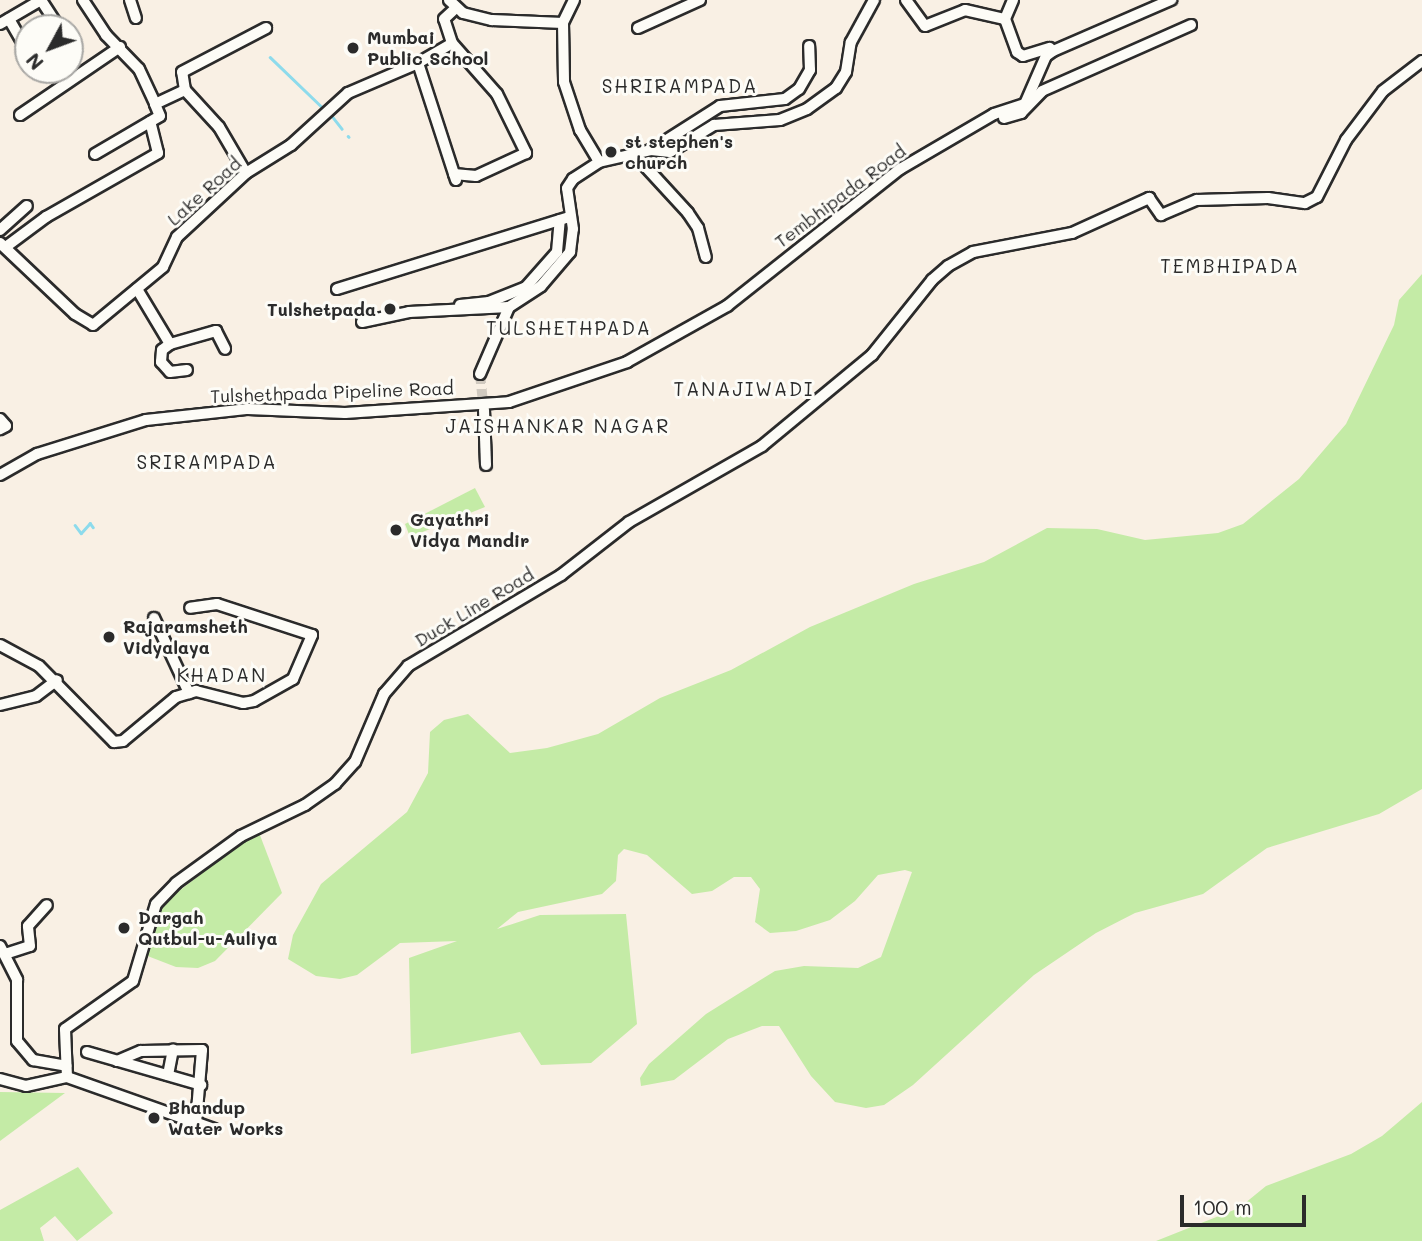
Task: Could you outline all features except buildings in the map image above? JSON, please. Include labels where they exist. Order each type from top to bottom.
[{"type":"street","points":[[4,22],[41,0]]},
{"type":"street","points":[[83,0],[139,69],[160,116],[95,154]]},
{"type":"street","points":[[130,0],[136,18]]},
{"type":"street","points":[[574,0],[563,23],[564,82],[580,130],[599,162]]},
{"type":"street","points":[[638,28],[700,0]]},
{"type":"street","points":[[460,305],[489,302],[526,287],[557,252],[565,218],[567,188],[599,162],[651,150],[670,152],[722,123],[780,120],[807,109],[836,88],[846,72],[850,42],[874,0]]},
{"type":"street","points":[[906,0],[925,26],[964,10],[1004,19]]},
{"type":"street","points":[[1013,0],[1004,19],[1017,52],[1023,56],[1090,32]]},
{"type":"street","name":"Tembhipada Road","points":[[627,362],[727,306],[900,169],[982,121],[1025,104],[1045,61],[1053,51],[1090,32],[1171,0]]},
{"type":"street","points":[[418,63],[455,178],[477,176],[526,153],[497,94],[452,43],[444,19],[452,4],[492,20],[563,23]]},
{"type":"street","points":[[982,121],[1021,113],[1042,91],[1191,25]]},
{"type":"street","points":[[246,173],[219,127],[185,90],[182,72],[266,28]]},
{"type":"street","name":"Lake Road","points":[[4,244],[75,314],[93,325],[163,267],[177,237],[246,173],[291,145],[348,93],[418,63],[452,43]]},
{"type":"street","points":[[651,150],[720,106],[785,99],[799,89],[810,70],[808,46]]},
{"type":"street","points":[[20,115],[120,47]]},
{"type":"street","name":"Duck Line Road","points":[[66,1072],[65,1029],[132,981],[156,904],[176,883],[241,836],[305,805],[335,784],[355,762],[384,694],[408,666],[561,575],[629,523],[762,446],[872,355],[948,266],[973,252],[1072,233],[1149,198],[1161,215],[1197,200],[1268,198],[1305,203],[1317,197],[1346,140],[1383,91],[1422,61]]},
{"type":"street","points":[[155,104],[185,90]]},
{"type":"street","points":[[4,244],[158,153],[150,122]]},
{"type":"street","points":[[634,154],[667,184],[688,213],[698,228],[706,257]]},
{"type":"street","points":[[0,230],[27,206]]},
{"type":"street","points":[[338,289],[565,218]]},
{"type":"street","points":[[362,322],[409,312],[509,307],[541,286],[570,252],[565,218]]},
{"type":"street","points":[[137,289],[170,344]]},
{"type":"street","points":[[480,374],[509,307]]},
{"type":"street","points":[[187,370],[170,372],[161,362],[162,351],[170,344],[216,331],[225,349]]},
{"type":"street","name":"Tulshethpada Pipeline Road","points":[[0,475],[37,454],[146,420],[248,410],[345,413],[509,402],[627,362]]},
{"type":"street","points":[[486,464],[484,412],[509,402]]},
{"type":"street","points":[[0,419],[6,426],[0,429]]},
{"type":"street","points":[[0,645],[40,666],[57,680],[114,742],[123,741],[176,697],[189,693],[212,693],[243,703],[284,688],[312,635],[217,604],[190,608]]},
{"type":"street","points":[[154,618],[189,693]]},
{"type":"street","points":[[0,705],[36,696],[57,680]]},
{"type":"street","points":[[47,905],[28,926],[30,946],[3,950],[17,980],[17,1041],[33,1060],[214,1129]]},
{"type":"street","points":[[168,1075],[173,1049]]},
{"type":"street","points":[[117,1061],[141,1051],[202,1050],[196,1123]]},
{"type":"street","points":[[87,1052],[201,1084]]},
{"type":"street","points":[[0,1079],[26,1086],[66,1072]]},
{"type":"green space","points":[[1422,274],[1422,789],[1379,814],[1267,848],[1203,894],[1135,913],[1096,933],[1034,975],[913,1085],[884,1105],[866,1108],[835,1102],[811,1076],[779,1026],[762,1026],[728,1039],[674,1080],[641,1086],[640,1078],[649,1064],[706,1014],[775,971],[804,966],[858,968],[881,957],[912,872],[905,870],[878,875],[855,901],[830,920],[796,931],[770,933],[755,922],[760,889],[751,877],[734,877],[712,891],[692,894],[647,855],[624,849],[618,855],[616,881],[602,894],[518,912],[497,929],[540,915],[626,914],[637,1024],[591,1063],[541,1065],[520,1032],[411,1054],[409,958],[457,941],[400,943],[357,975],[340,979],[316,976],[288,959],[293,935],[321,884],[407,812],[428,773],[430,732],[444,720],[468,714],[510,753],[547,748],[598,734],[660,698],[731,670],[810,627],[914,584],[984,562],[1047,528],[1097,529],[1145,540],[1218,533],[1243,524],[1299,479],[1346,424],[1394,325],[1399,300]]},
{"type":"green space","points":[[475,488],[485,507],[410,537],[405,524]]},
{"type":"green space","points":[[258,830],[282,893],[215,961],[198,968],[176,967],[145,955],[155,918],[166,901]]},
{"type":"green space","points":[[0,1092],[65,1093],[0,1141]]},
{"type":"green space","points":[[1422,1102],[1422,1241],[1156,1241],[1239,1208],[1266,1186],[1351,1154],[1382,1136]]},
{"type":"green space","points":[[78,1167],[113,1213],[77,1241],[55,1216],[40,1228],[44,1241],[0,1241],[0,1210]]},
{"type":"waterway","points":[[270,57],[321,106]]},
{"type":"waterway","points":[[332,116],[342,129]]},
{"type":"waterway","points":[[75,525],[81,533],[90,523],[93,527]]},
{"type":"tunnel","points":[[480,374],[484,410]]},
{"type":"place","name":"Mumbai Public School","points":[[353,48]]},
{"type":"place","name":"st stephen's church","points":[[611,152]]},
{"type":"place","name":"Tulshetpada","points":[[390,309]]},
{"type":"place","name":"Gayathri Vidya Mandir","points":[[396,530]]},
{"type":"place","name":"Rajaramsheth Vidyalaya","points":[[109,637]]},
{"type":"place","name":"Dargah Qutbul-u-Auliya","points":[[124,928]]},
{"type":"place","name":"Bhandup Water Works","points":[[154,1118]]},
{"type":"district","name":"SHRIRAMPADA","points":[[680,86]]},
{"type":"district","name":"TEMBHIPADA","points":[[1230,266]]},
{"type":"district","name":"TULSHETHPADA","points":[[569,328]]},
{"type":"district","name":"TANAJIWADI","points":[[744,389]]},
{"type":"district","name":"JAISHANKAR NAGAR","points":[[558,426]]},
{"type":"district","name":"SRIRAMPADA","points":[[207,462]]},
{"type":"district","name":"KHADAN","points":[[222,675]]}]
